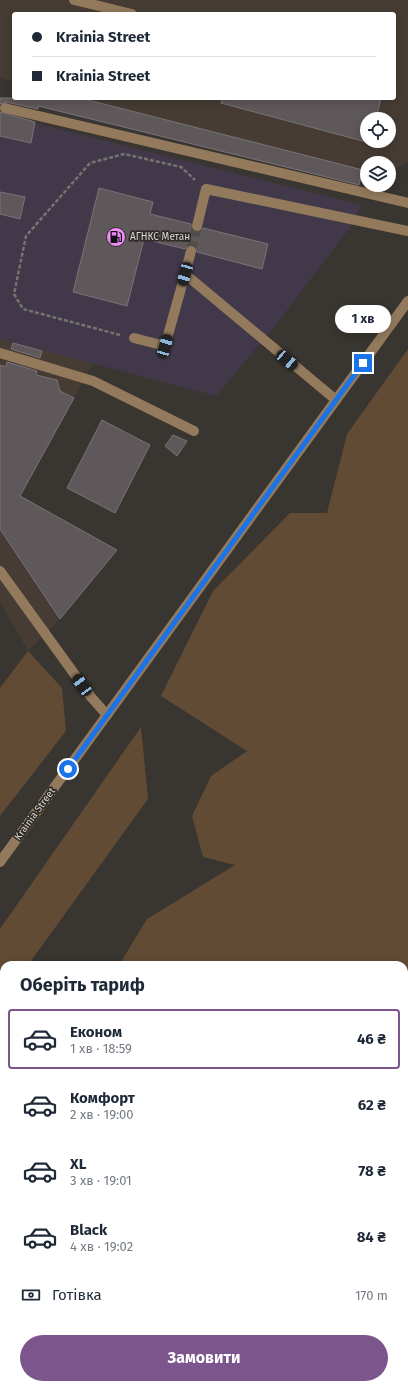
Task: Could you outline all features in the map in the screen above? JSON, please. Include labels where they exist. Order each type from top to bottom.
[{"type":"street","points":[[74,0],[124,12]]},
{"type":"street","points":[[5,108],[408,203]]},
{"type":"street","points":[[197,226],[206,189],[408,231]]},
{"type":"street","points":[[134,338],[165,346],[191,251]]},
{"type":"street","points":[[185,274],[336,400]]},
{"type":"street","name":"Krainia Street","points":[[0,862],[408,301]]},
{"type":"street","points":[[0,353],[93,381],[194,431]]},
{"type":"street","points":[[0,571],[91,698],[107,715]]},
{"type":"path","points":[[134,338],[23,309],[14,294],[26,236],[90,163],[124,154],[181,167],[206,189]]},
{"type":"shaded area","points":[[0,0],[408,0],[408,162],[396,168],[396,156],[360,156],[360,173],[84,100],[396,100],[396,12],[12,12],[12,81],[0,78]]},
{"type":"shaded area","points":[[35,123],[362,205],[349,229],[275,326],[216,396],[0,339],[0,136],[30,143]]},
{"type":"shaded area","points":[[0,339],[93,363],[20,496],[117,550],[60,619],[28,651],[0,602]]},
{"type":"shaded area","points":[[408,349],[408,961],[121,961],[147,919],[235,865],[203,857],[192,816],[211,776],[247,751],[161,696],[213,591],[290,513],[327,513],[347,434]]},
{"type":"shaded area","points":[[28,651],[62,688],[66,731],[0,816],[0,688]]},
{"type":"shaded area","points":[[141,727],[148,799],[31,961],[0,961],[0,929]]},
{"type":"building","points":[[0,98],[12,98],[12,100],[88,100],[360,169],[360,181],[359,185],[38,106],[38,109],[6,102],[0,104]]},
{"type":"building","points":[[222,100],[381,100],[378,112],[360,112],[360,140],[221,103]]},
{"type":"building","points":[[0,112],[35,122],[31,143],[0,136]]},
{"type":"building","points":[[99,188],[153,202],[150,214],[191,224],[191,228],[195,232],[199,232],[203,228],[268,244],[262,269],[197,252],[196,247],[192,245],[187,246],[185,249],[144,239],[127,306],[73,292]]},
{"type":"building","points":[[0,192],[25,197],[20,219],[0,214]]},
{"type":"building","points":[[13,343],[42,351],[40,358],[11,349]]},
{"type":"building","points":[[7,362],[37,371],[36,375],[57,380],[60,391],[74,398],[20,496],[117,550],[60,619],[0,529],[0,365],[6,367]]},
{"type":"building","points":[[102,420],[150,445],[115,513],[67,488]]},
{"type":"building","points":[[173,435],[187,441],[177,456],[165,446]]},
{"type":"tunnel","points":[[191,251],[197,226]]},
{"type":"place","name":"АГНКС Метан","points":[[116,237]]},
{"type":"route","points":[[68,769],[363,363]]}]
